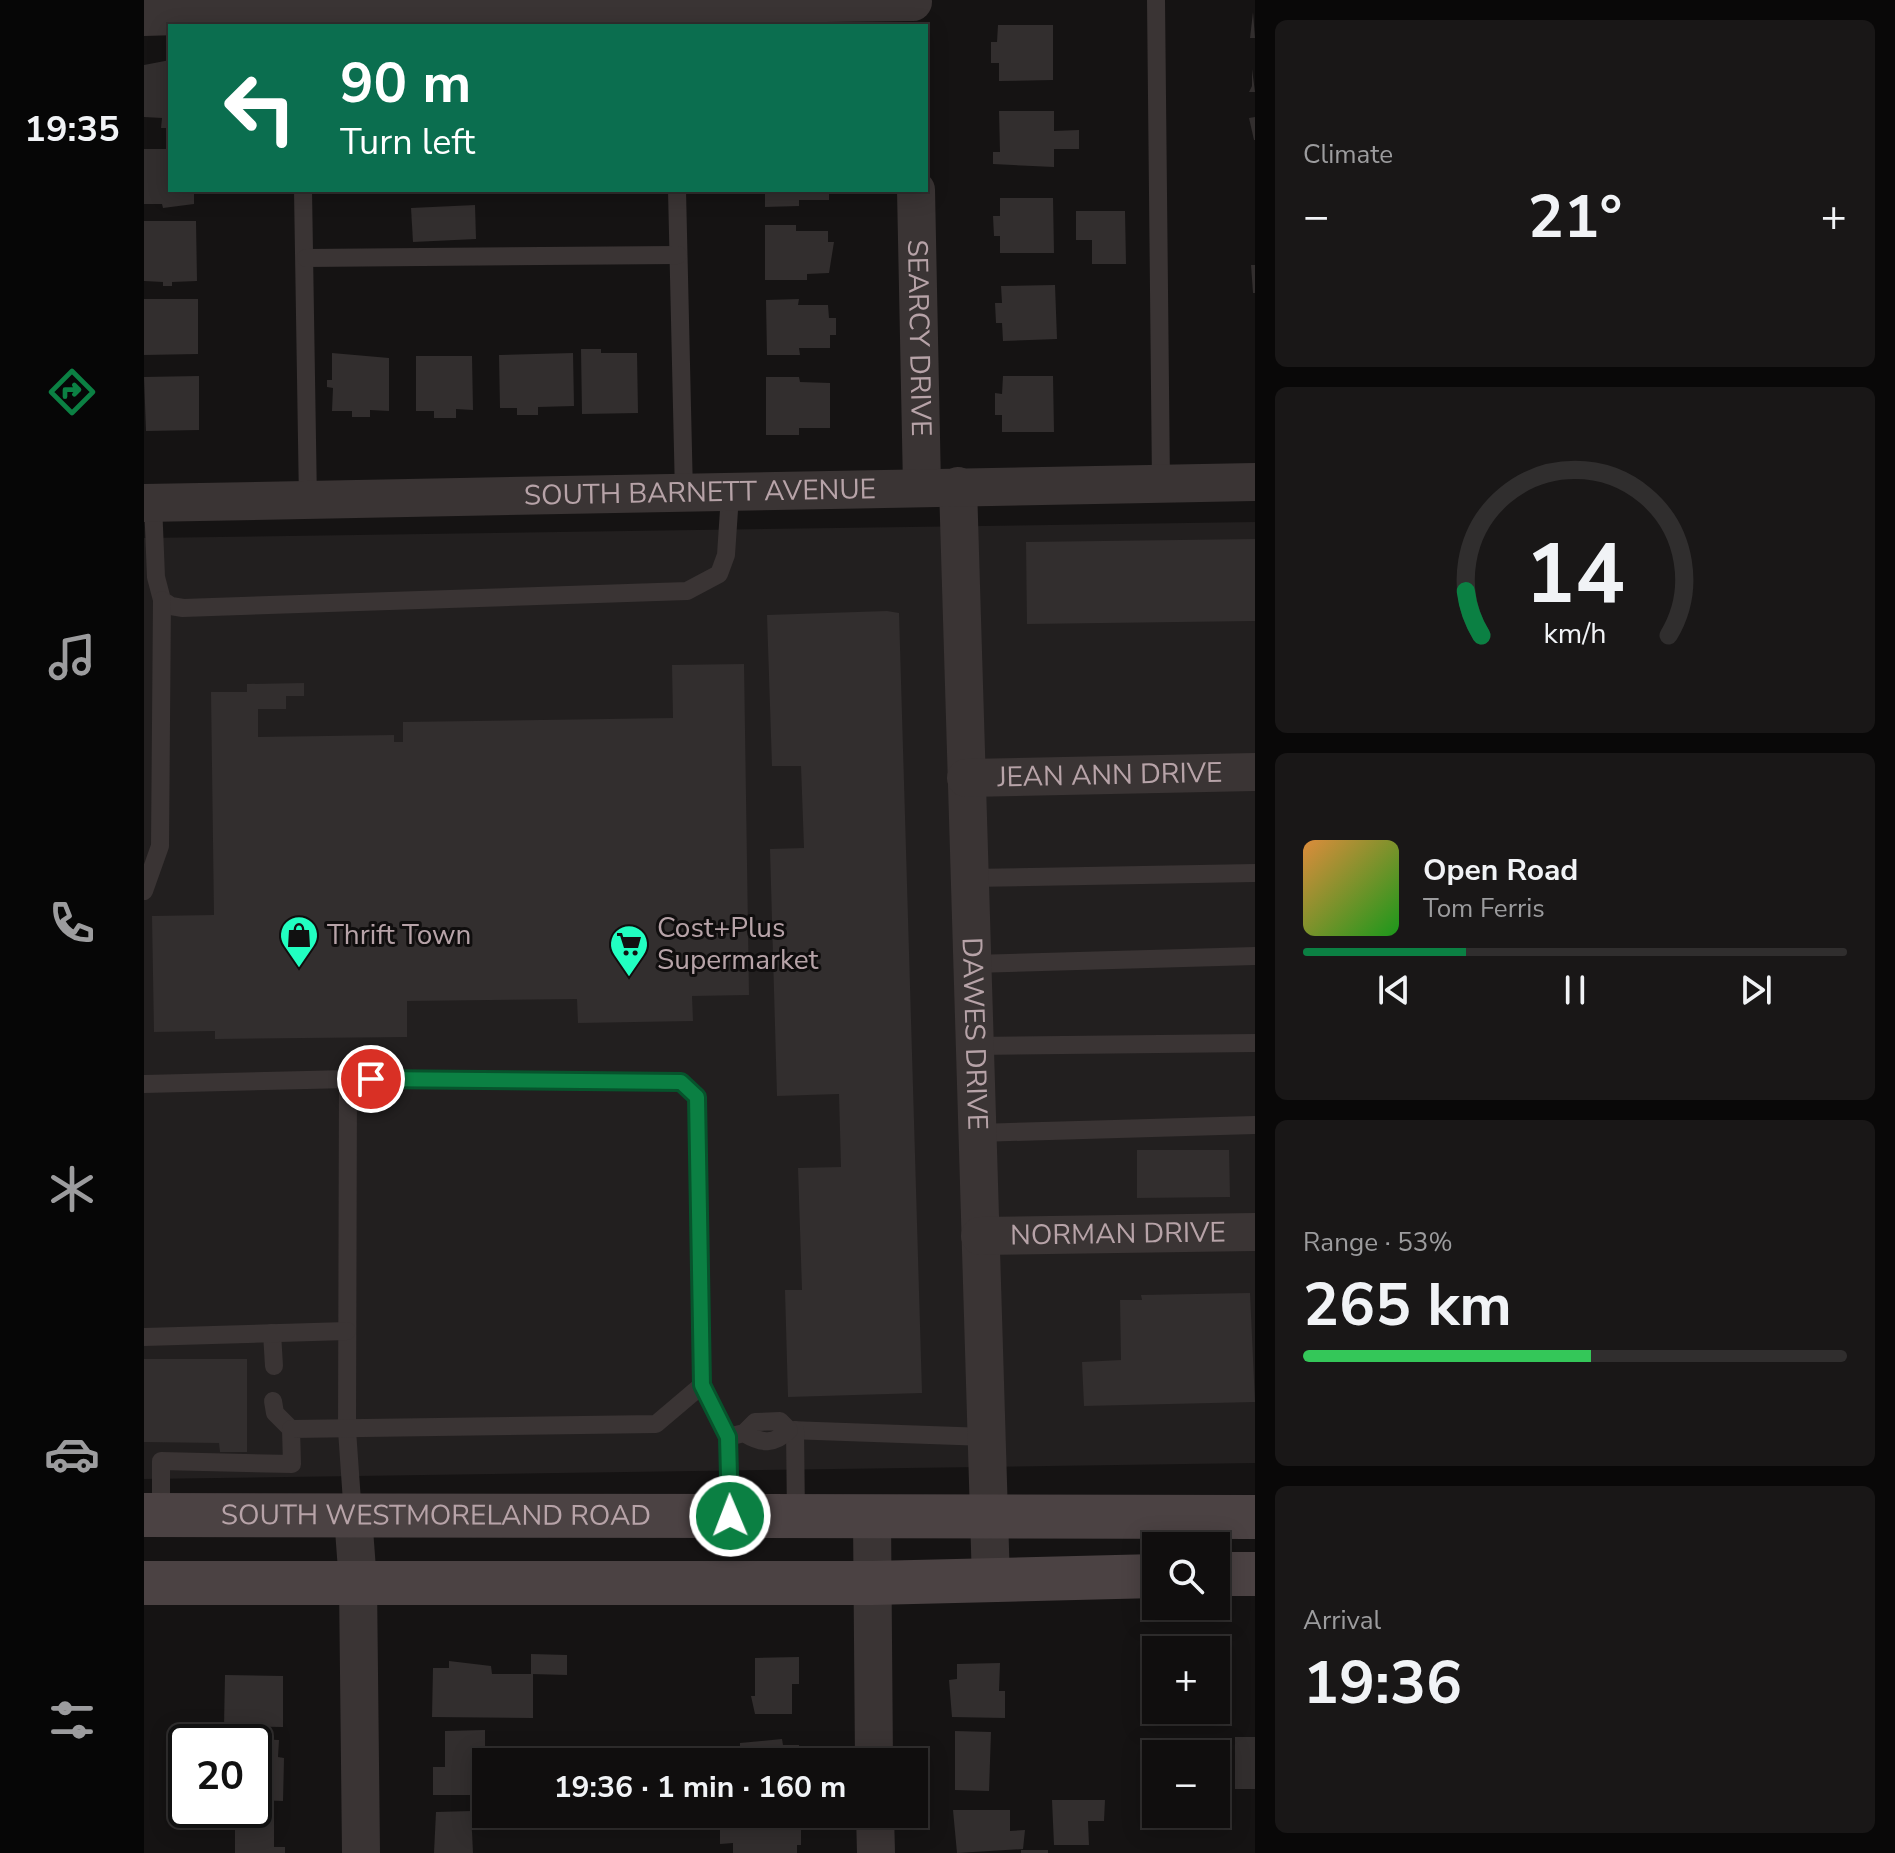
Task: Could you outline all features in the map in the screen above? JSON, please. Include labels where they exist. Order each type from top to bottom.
[{"type":"main road","name":"SOUTH WESTMORELAND ROAD","points":[[153,1515],[1255,1517]]},
{"type":"main road","points":[[1230,1574],[1255,1574]]},
{"type":"main road","points":[[144,1583],[872,1583],[1142,1577]]},
{"type":"street","points":[[144,17],[296,20],[489,4],[673,15],[830,2],[913,9]]},
{"type":"street","name":"SEARCY DRIVE","points":[[916,192],[940,486]]},
{"type":"street","name":"SOUTH BARNETT AVENUE","points":[[149,503],[730,495],[940,486],[1255,482]]},
{"type":"street","name":"DAWES DRIVE","points":[[940,486],[966,778],[991,1582]]},
{"type":"street","name":"JEAN ANN DRIVE","points":[[966,778],[1255,772]]},
{"type":"street","name":"NORMAN DRIVE","points":[[980,1236],[1255,1232]]},
{"type":"street","points":[[353,1516],[358,1583],[361,1853]]},
{"type":"street","points":[[872,1518],[874,1748]]},
{"type":"street","points":[[875,1828],[876,1853]]},
{"type":"lane","points":[[1156,0],[1161,484]]},
{"type":"lane","points":[[303,192],[308,502]]},
{"type":"lane","points":[[677,192],[684,494]]},
{"type":"lane","points":[[306,258],[678,255]]},
{"type":"lane","points":[[162,600],[171,606],[183,608],[687,591],[719,574],[726,555],[730,495]]},
{"type":"lane","points":[[144,891],[154,872],[160,846],[162,600],[156,577],[149,503]]},
{"type":"lane","points":[[969,878],[1255,873]]},
{"type":"lane","points":[[972,964],[1255,956]]},
{"type":"lane","points":[[974,1046],[1255,1043]]},
{"type":"lane","points":[[348,1079],[347,1430],[353,1516]]},
{"type":"lane","points":[[144,1084],[348,1079],[681,1082],[697,1097],[702,1385],[736,1435],[730,1516]]},
{"type":"lane","points":[[977,1133],[1255,1125]]},
{"type":"lane","points":[[144,1337],[347,1331]]},
{"type":"lane","points":[[272,1333],[274,1366]]},
{"type":"lane","points":[[291,1429],[656,1424],[702,1385]]},
{"type":"lane","points":[[153,1515],[153,1461],[292,1464],[291,1429],[275,1413],[273,1401]]},
{"type":"lane","points":[[736,1435],[759,1442],[778,1440],[792,1430],[986,1437]]},
{"type":"lane","points":[[792,1430],[796,1517]]},
{"type":"shaded area","points":[[1255,522],[1255,1463],[144,1479],[144,538]]},
{"type":"building","points":[[1253,12],[1255,38],[1250,38]]},
{"type":"building","points":[[998,25],[1053,25],[1053,80],[999,81],[999,63],[991,63],[991,42],[997,42]]},
{"type":"building","points":[[168,60],[168,128],[161,128],[162,118],[144,117],[144,65]]},
{"type":"building","points":[[1252,69],[1255,92],[1249,92],[1252,86]]},
{"type":"building","points":[[999,111],[1054,111],[1054,131],[1079,130],[1079,149],[1054,149],[1054,167],[993,164],[993,152],[1000,152]]},
{"type":"building","points":[[1255,117],[1255,140],[1254,140],[1249,118]]},
{"type":"building","points":[[144,149],[168,149],[168,192],[194,192],[194,204],[163,208],[162,204],[144,204]]},
{"type":"building","points":[[765,192],[829,192],[829,200],[799,200],[799,206],[765,207]]},
{"type":"building","points":[[1000,198],[1053,198],[1054,253],[1000,253],[1000,236],[994,236],[993,216],[1000,216]]},
{"type":"building","points":[[475,205],[476,239],[413,242],[411,208]]},
{"type":"building","points":[[1076,211],[1125,211],[1126,264],[1092,264],[1092,240],[1076,240]]},
{"type":"building","points":[[144,221],[196,221],[197,281],[172,282],[172,286],[163,286],[163,282],[144,281]]},
{"type":"building","points":[[765,225],[796,225],[796,231],[828,231],[828,242],[834,242],[829,273],[807,274],[807,280],[765,280]]},
{"type":"building","points":[[1251,265],[1255,265],[1255,293],[1253,293]]},
{"type":"building","points":[[1055,285],[1057,339],[1003,341],[1002,323],[996,323],[995,303],[1002,303],[1001,286]]},
{"type":"building","points":[[144,299],[198,299],[198,354],[144,355]]},
{"type":"building","points":[[799,299],[798,305],[828,305],[829,318],[836,318],[836,335],[830,335],[830,348],[799,348],[800,355],[767,355],[766,300]]},
{"type":"building","points":[[581,349],[601,349],[601,353],[637,353],[638,413],[582,414]]},
{"type":"building","points":[[332,353],[389,358],[389,411],[370,410],[370,417],[352,417],[352,411],[332,411],[333,388],[327,387],[327,380],[332,380]]},
{"type":"building","points":[[573,353],[574,406],[538,407],[538,415],[517,415],[517,408],[500,408],[499,355]]},
{"type":"building","points":[[416,356],[472,356],[473,410],[456,409],[456,418],[434,418],[434,411],[416,411]]},
{"type":"building","points":[[199,376],[199,430],[146,431],[144,377]]},
{"type":"building","points":[[1003,376],[1053,376],[1054,432],[1002,432],[1002,415],[995,415],[995,393],[1002,394]]},
{"type":"building","points":[[766,377],[799,377],[800,382],[830,383],[830,428],[799,428],[799,435],[766,435]]},
{"type":"building","points":[[1255,539],[1255,621],[1027,624],[1026,542]]},
{"type":"building","points":[[899,613],[922,1393],[788,1397],[785,1290],[802,1290],[798,1168],[841,1167],[839,1094],[777,1096],[770,849],[804,848],[801,766],[772,766],[767,615]]},
{"type":"building","points":[[744,664],[749,995],[692,996],[693,1021],[578,1023],[577,999],[407,1001],[407,1037],[215,1039],[215,1031],[154,1032],[152,916],[214,915],[211,692],[247,692],[247,684],[304,683],[304,696],[286,696],[286,709],[258,709],[258,737],[394,735],[394,742],[403,742],[403,722],[673,718],[672,665]]},
{"type":"building","points":[[1137,1150],[1229,1150],[1230,1197],[1137,1198]]},
{"type":"building","points":[[1250,1293],[1255,1402],[1084,1406],[1082,1362],[1121,1360],[1120,1300],[1142,1300],[1141,1295]]},
{"type":"building","points":[[144,1359],[247,1359],[247,1452],[220,1452],[219,1443],[144,1442]]},
{"type":"building","points":[[531,1654],[567,1655],[567,1675],[531,1674]]},
{"type":"building","points":[[799,1657],[799,1684],[792,1684],[792,1714],[755,1714],[751,1696],[755,1696],[755,1658]]},
{"type":"building","points":[[449,1661],[491,1666],[492,1674],[533,1674],[533,1718],[432,1717],[433,1668],[449,1668]]},
{"type":"building","points":[[1000,1663],[999,1691],[1005,1691],[1005,1718],[952,1717],[949,1680],[957,1679],[957,1664]]},
{"type":"building","points":[[225,1675],[283,1676],[283,1727],[272,1727],[272,1724],[224,1724]]},
{"type":"building","points":[[485,1730],[485,1748],[472,1748],[472,1795],[433,1795],[433,1767],[445,1767],[445,1731]]},
{"type":"building","points":[[955,1731],[991,1732],[989,1791],[955,1790]]},
{"type":"building","points":[[1235,1737],[1255,1737],[1255,1789],[1235,1789]]},
{"type":"building","points":[[782,1739],[783,1745],[799,1745],[799,1748],[740,1748],[740,1743]]},
{"type":"building","points":[[272,1740],[279,1740],[278,1757],[284,1758],[283,1801],[272,1801]]},
{"type":"building","points":[[1052,1800],[1105,1800],[1104,1821],[1088,1821],[1089,1845],[1054,1845]]},
{"type":"building","points":[[953,1810],[1010,1810],[1010,1831],[1025,1830],[1023,1849],[957,1853]]},
{"type":"building","points":[[274,1811],[274,1847],[285,1847],[285,1853],[235,1853],[235,1828],[272,1828]]},
{"type":"building","points":[[471,1811],[473,1853],[434,1853],[436,1812]]},
{"type":"building","points":[[801,1828],[801,1845],[797,1845],[797,1853],[733,1853],[733,1843],[720,1844],[720,1829]]},
{"type":"building","points":[[1021,1850],[1048,1850],[1048,1853],[1021,1853]]},
{"type":"place","name":"Thrift Town","points":[[299,969]]},
{"type":"place","name":"Cost+Plus Supermarket","points":[[629,978]]},
{"type":"route","points":[[371,1079],[681,1082],[697,1097],[702,1385],[728,1437],[730,1516]]}]
